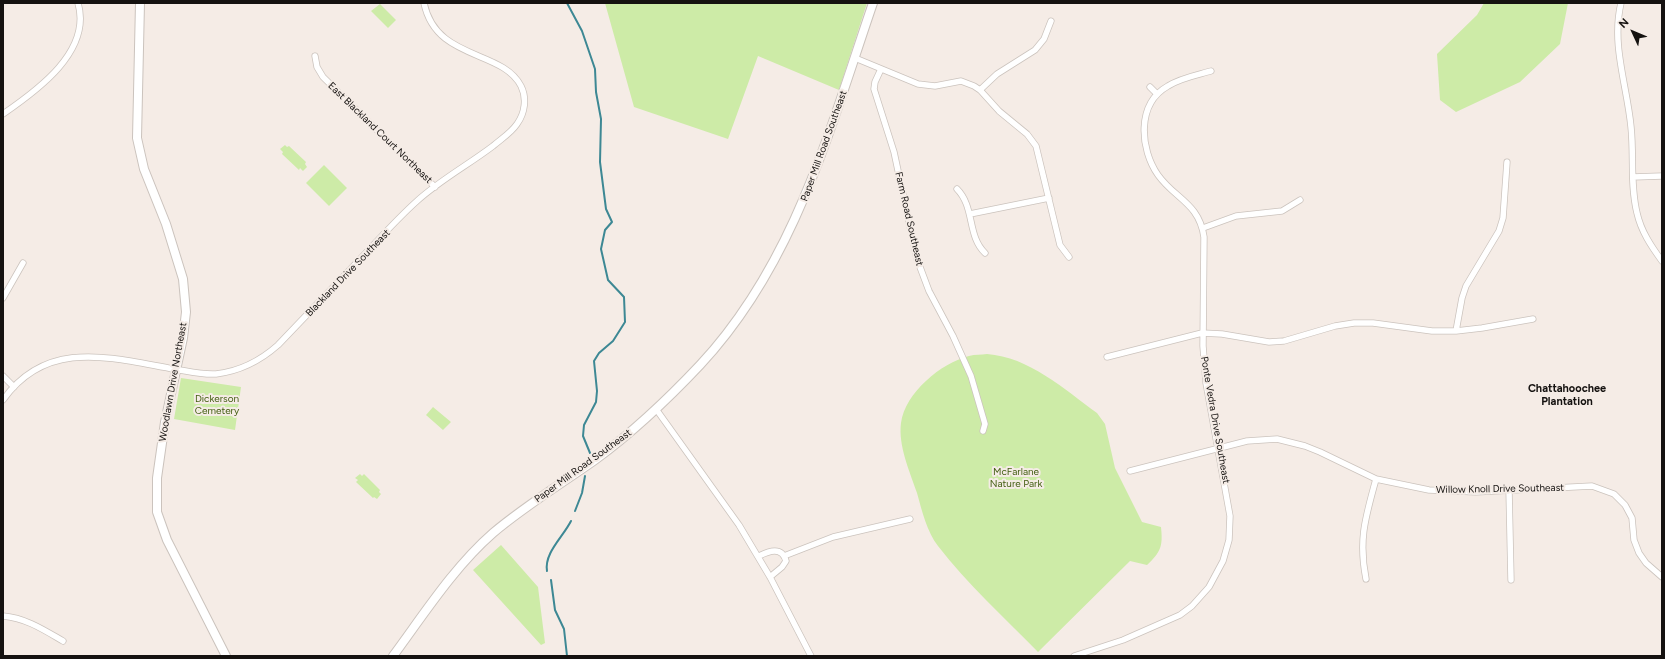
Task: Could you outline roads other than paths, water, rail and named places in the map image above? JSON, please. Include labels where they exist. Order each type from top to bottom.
[{"type":"street","points":[[3,114],[27,97],[70,54],[80,31],[78,3]]},
{"type":"street","name":"Woodlawn Drive Northeast","points":[[140,3],[137,138],[144,169],[166,224],[183,278],[186,312],[183,338],[165,422],[157,478],[157,512],[167,540],[226,656]]},
{"type":"street","name":"Blackland Drive Southeast","points":[[3,400],[14,387],[34,370],[46,364],[79,356],[112,358],[214,374],[245,368],[267,355],[397,220],[436,187],[510,132],[522,116],[525,100],[521,86],[513,75],[506,70],[452,44],[442,36],[428,16],[424,3]]},
{"type":"street","name":"Paper Mill Road Southeast","points":[[393,656],[448,582],[486,540],[519,513],[607,451],[656,409],[717,345],[745,309],[764,278],[805,199],[824,152],[873,3]]},
{"type":"street","points":[[1621,3],[1616,33],[1631,125],[1634,196],[1640,222],[1647,239],[1662,261]]},
{"type":"street","points":[[980,90],[997,74],[1028,55],[1041,44],[1051,21]]},
{"type":"street","name":"East Blackland Court Northeast","points":[[316,56],[318,67],[323,77],[436,187]]},
{"type":"street","points":[[855,58],[918,84],[934,86],[961,81],[980,90],[999,111],[1027,134],[1036,146],[1060,245],[1069,257]]},
{"type":"street","name":"Farm Road Southeast","points":[[881,69],[875,82],[874,89],[894,152],[917,259],[929,291],[953,336],[971,376],[985,424],[983,431]]},
{"type":"street","name":"Ponte Vedra Drive Southeast","points":[[1074,656],[1123,640],[1166,622],[1180,615],[1192,606],[1209,587],[1223,561],[1228,540],[1230,516],[1206,383],[1202,333],[1203,228],[1190,205],[1158,175],[1150,158],[1144,135],[1147,109],[1157,94],[1167,86],[1177,81],[1211,71]]},
{"type":"street","points":[[1150,87],[1157,94]]},
{"type":"street","points":[[1456,331],[1462,298],[1466,286],[1499,231],[1503,218],[1507,162]]},
{"type":"street","points":[[1633,177],[1662,176]]},
{"type":"street","points":[[957,189],[965,198],[976,240],[979,247],[985,253]]},
{"type":"street","points":[[970,214],[1049,198]]},
{"type":"street","points":[[1203,228],[1236,216],[1282,211],[1300,200]]},
{"type":"street","points":[[3,298],[22,263]]},
{"type":"street","points":[[1107,357],[1202,333],[1222,334],[1268,342],[1284,341],[1335,326],[1354,323],[1373,323],[1432,331],[1456,331],[1533,319]]},
{"type":"street","points":[[3,376],[14,387]]},
{"type":"street","points":[[656,409],[724,501],[759,556],[811,656]]},
{"type":"street","name":"Willow Knoll Drive Southeast","points":[[1130,471],[1248,441],[1264,439],[1290,442],[1320,452],[1376,479],[1429,490],[1508,490],[1592,486],[1608,490],[1620,499],[1632,518],[1636,546],[1642,558],[1662,577]]},
{"type":"street","points":[[1366,579],[1362,539],[1367,511],[1376,479]]},
{"type":"street","points":[[1508,490],[1511,580]]},
{"type":"street","points":[[784,556],[838,536],[910,519]]},
{"type":"street","points":[[759,556],[773,550],[779,551],[784,556],[786,561],[782,567],[770,577]]},
{"type":"street","points":[[3,616],[23,620],[36,625],[63,641]]},
{"type":"waterway","points":[[567,3],[582,31],[595,69],[596,92],[601,119],[600,162],[606,209],[612,222],[605,230],[601,249],[608,280],[624,297],[625,322],[613,341],[599,353],[594,361],[597,391],[596,402],[584,425],[583,436],[590,453]]},
{"type":"waterway","points":[[575,511],[582,493],[585,476]]},
{"type":"waterway","points":[[547,571],[548,558],[551,551],[571,521]]},
{"type":"waterway","points":[[551,580],[555,610],[564,629],[567,656]]},
{"type":"district","name":"Chattahoochee Plantation","points":[[1567,395]]},
{"type":"park label","name":"Dickerson Cemetery","points":[[217,404]]},
{"type":"park label","name":"McFarlane Nature Park","points":[[1016,478]]}]
